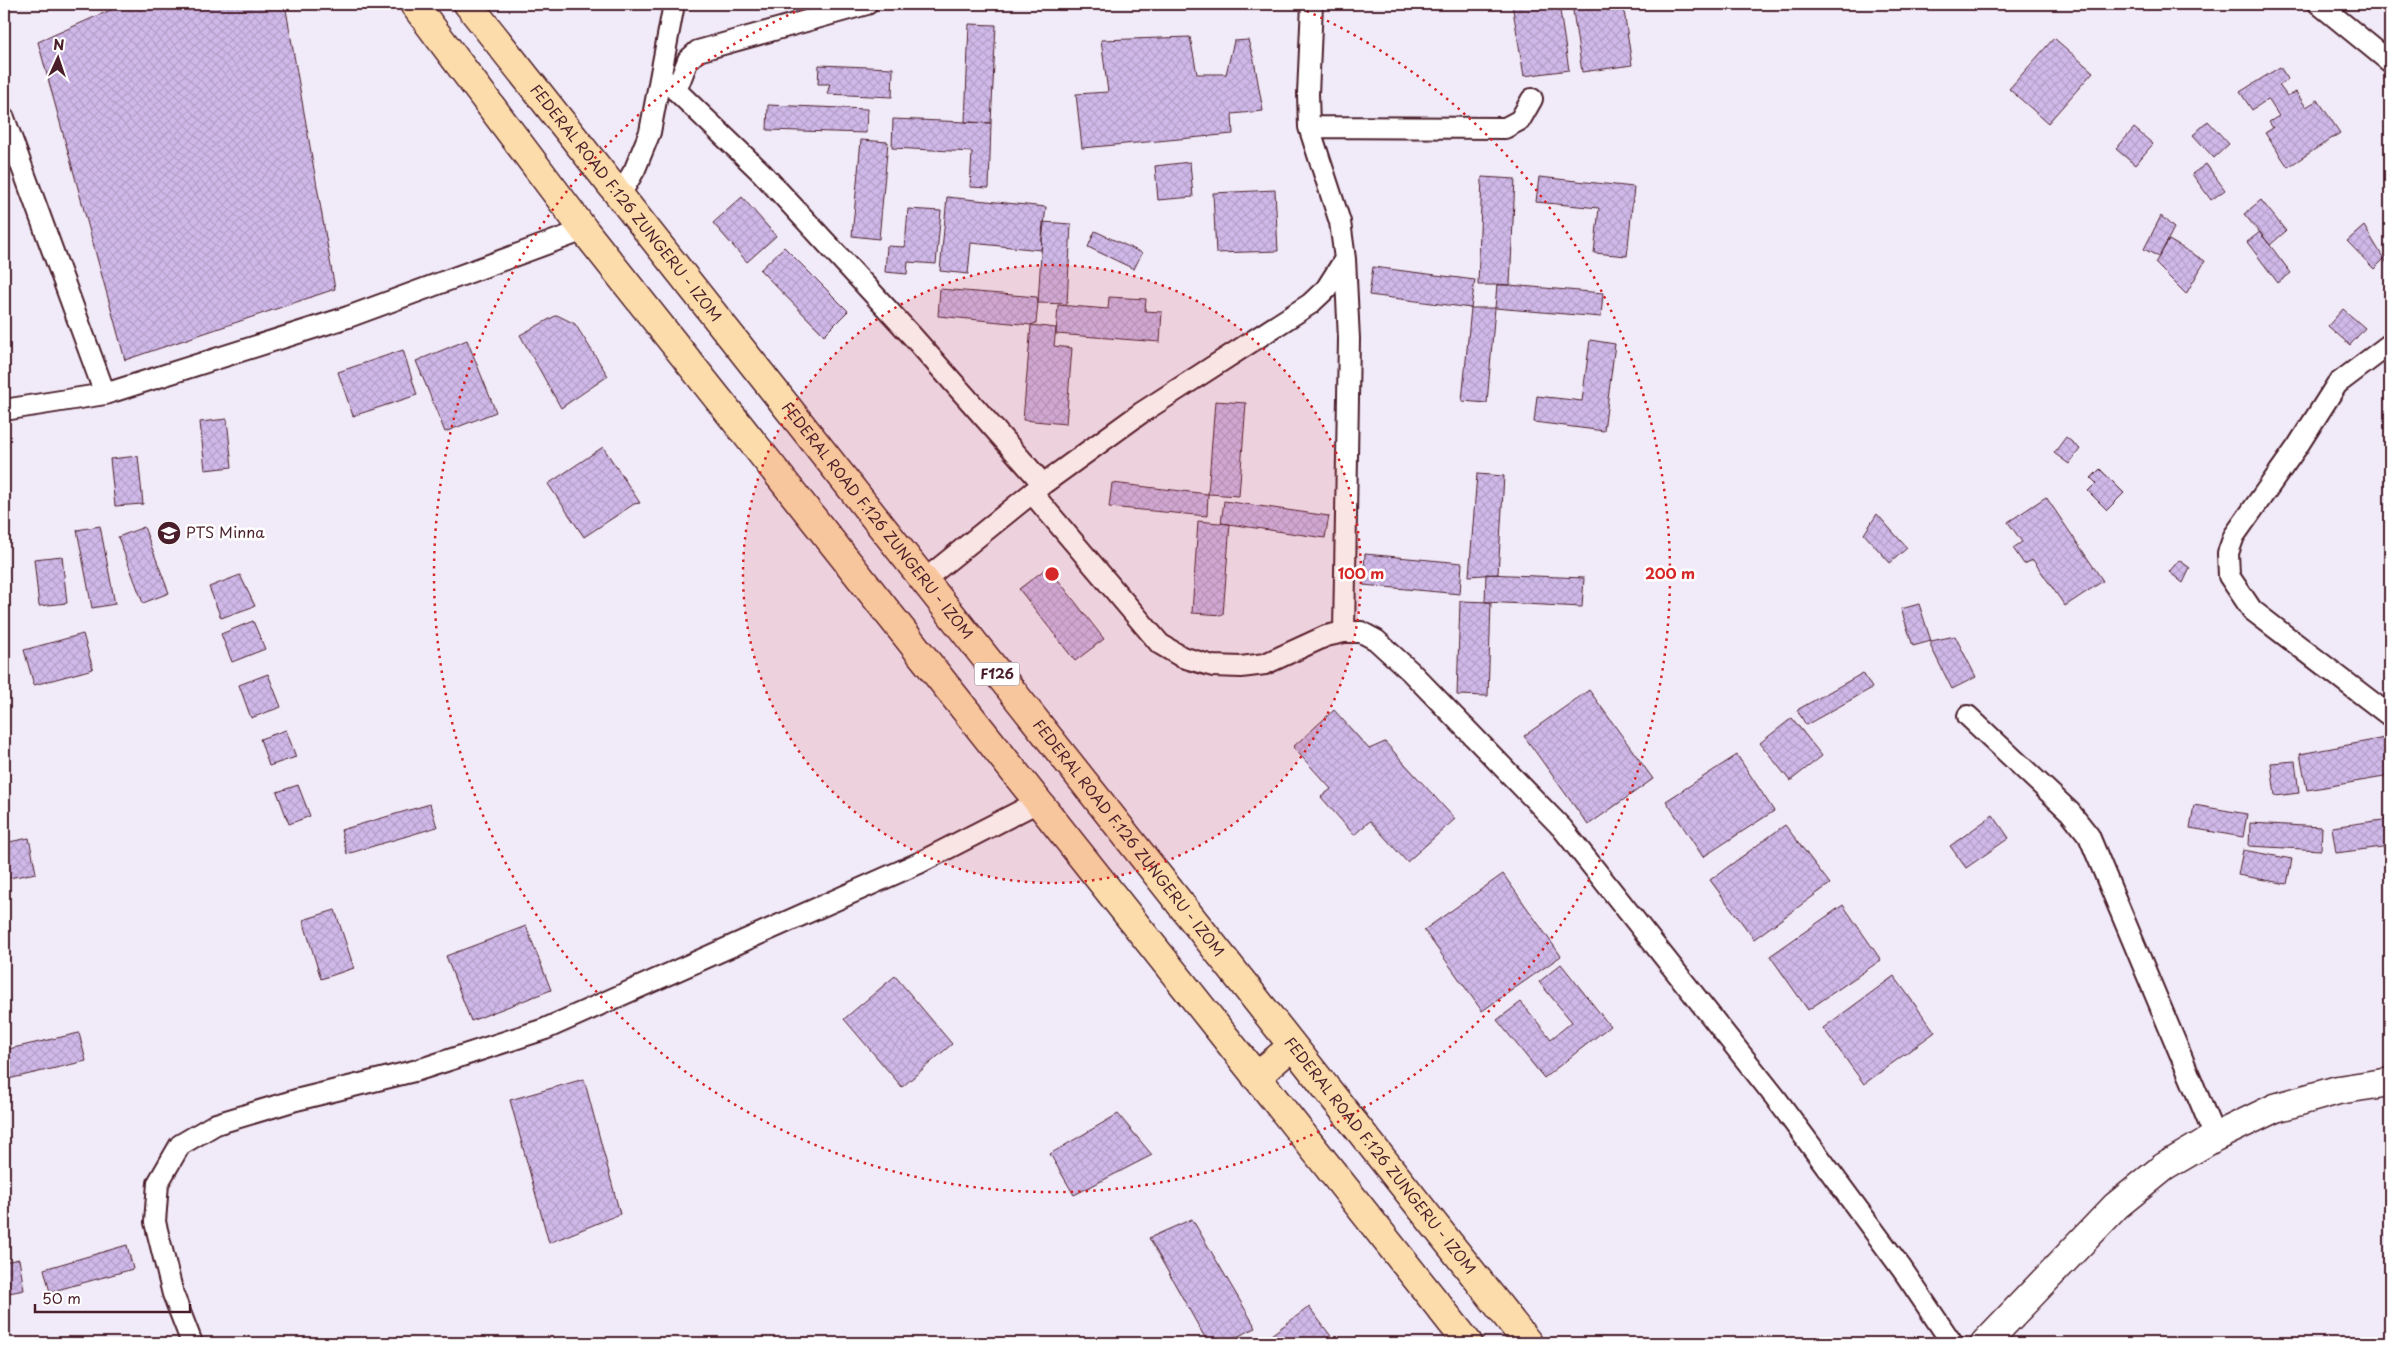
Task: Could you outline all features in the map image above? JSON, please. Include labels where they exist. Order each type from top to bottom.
[{"type":"main road","name":"F126","points":[[414,4],[584,230],[1468,1343]]},
{"type":"main road","name":"FEDERAL ROAD F.126 ZUNGERU - IZOM","points":[[468,4],[923,582],[1528,1343]]},
{"type":"main road","points":[[1256,1077],[1292,1046]]},
{"type":"street","points":[[620,195],[635,169],[650,132],[674,4]]},
{"type":"street","points":[[676,90],[688,60],[698,51],[867,4]]},
{"type":"street","points":[[1312,4],[1308,94],[1309,127],[1340,222],[1345,260],[1350,340],[1344,632]]},
{"type":"street","points":[[2319,4],[2390,62]]},
{"type":"street","points":[[661,76],[761,172],[913,337],[1038,488],[1160,644],[1182,657],[1214,666],[1241,667],[1265,664],[1326,636],[1344,632],[1361,632],[1376,640],[1410,671],[1562,828],[1775,1096],[1902,1269],[1952,1343]]},
{"type":"street","points":[[1309,127],[1505,128],[1520,120],[1532,99]]},
{"type":"street","points":[[4,118],[105,394]]},
{"type":"street","points":[[4,410],[105,394],[348,318],[584,230]]},
{"type":"street","points":[[923,582],[1038,488],[1141,413],[1310,304],[1326,289],[1345,260]]},
{"type":"street","points":[[2390,344],[2337,384],[2297,447],[2234,536],[2228,553],[2229,576],[2252,610],[2390,716]]},
{"type":"street","points":[[1968,716],[2070,812],[2089,836],[2215,1137]]},
{"type":"street","points":[[192,1343],[173,1294],[155,1222],[158,1183],[180,1145],[216,1124],[296,1100],[418,1070],[545,1029],[919,863],[1038,802]]},
{"type":"street","points":[[1985,1343],[2116,1206],[2164,1167],[2215,1137],[2275,1108],[2338,1090],[2390,1082]]},
{"type":"building","points":[[124,4],[285,4],[335,289],[125,360],[38,42]]},
{"type":"building","points":[[1512,4],[1559,4],[1569,70],[1524,76]]},
{"type":"building","points":[[1572,4],[1623,4],[1632,65],[1582,72]]},
{"type":"building","points":[[969,24],[996,25],[991,123],[965,122]]},
{"type":"building","points":[[1190,37],[1197,74],[1226,74],[1234,41],[1248,40],[1254,60],[1263,111],[1232,114],[1233,134],[1082,148],[1076,94],[1108,92],[1101,40]]},
{"type":"building","points":[[2054,38],[2093,72],[2048,123],[2009,89]]},
{"type":"building","points":[[819,65],[893,68],[892,97],[827,94],[830,84],[818,84]]},
{"type":"building","points":[[2280,67],[2288,79],[2279,85],[2287,96],[2296,92],[2306,107],[2318,100],[2340,133],[2288,167],[2265,133],[2273,128],[2269,122],[2279,116],[2268,99],[2252,110],[2240,92]]},
{"type":"building","points":[[768,105],[867,109],[866,133],[767,130]]},
{"type":"building","points":[[893,119],[991,123],[989,188],[970,187],[972,152],[892,148]]},
{"type":"building","points":[[2208,121],[2229,144],[2214,158],[2193,135]]},
{"type":"building","points":[[2134,128],[2153,144],[2135,165],[2116,149]]},
{"type":"building","points":[[861,140],[888,142],[879,239],[852,236]]},
{"type":"building","points":[[1190,162],[1193,197],[1158,200],[1155,166]]},
{"type":"building","points":[[2206,164],[2225,190],[2211,200],[2192,174]]},
{"type":"building","points":[[1482,177],[1515,179],[1510,285],[1478,285]]},
{"type":"building","points":[[1539,177],[1634,187],[1627,256],[1594,253],[1599,208],[1536,202]]},
{"type":"building","points":[[1275,190],[1278,251],[1216,253],[1213,193]]},
{"type":"building","points":[[742,197],[776,236],[747,262],[713,223]]},
{"type":"building","points":[[947,197],[1046,207],[1041,250],[971,243],[968,274],[940,271]]},
{"type":"building","points":[[2261,200],[2286,231],[2270,245],[2244,214]]},
{"type":"building","points":[[908,209],[941,211],[936,264],[908,262],[907,274],[885,272],[887,246],[905,247]]},
{"type":"building","points":[[2161,216],[2174,228],[2159,257],[2144,249]]},
{"type":"building","points":[[1043,222],[1071,224],[1067,304],[1038,303]]},
{"type":"building","points":[[2364,226],[2384,259],[2374,269],[2347,241]]},
{"type":"building","points":[[1095,231],[1142,253],[1134,269],[1088,247]]},
{"type":"building","points":[[2260,232],[2291,273],[2278,283],[2247,242]]},
{"type":"building","points":[[2169,240],[2205,261],[2186,294],[2155,263]]},
{"type":"building","points":[[784,247],[848,311],[824,335],[760,270]]},
{"type":"building","points":[[2390,254],[2390,267],[2384,259]]},
{"type":"building","points":[[1373,267],[1475,280],[1471,308],[1369,295]]},
{"type":"building","points":[[1497,284],[1603,293],[1601,317],[1495,308]]},
{"type":"building","points":[[940,289],[1037,297],[1036,323],[1031,325],[938,316]]},
{"type":"building","points":[[1109,297],[1146,299],[1145,311],[1162,312],[1160,342],[1056,334],[1058,305],[1108,309]]},
{"type":"building","points":[[1471,308],[1495,308],[1487,403],[1462,401]]},
{"type":"building","points":[[2343,309],[2365,328],[2350,345],[2328,326]]},
{"type":"building","points":[[557,315],[575,324],[608,376],[561,408],[520,335]]},
{"type":"building","points":[[1031,325],[1056,328],[1054,346],[1072,348],[1066,424],[1023,420]]},
{"type":"building","points":[[467,340],[496,412],[445,432],[416,361]]},
{"type":"building","points":[[1590,340],[1615,344],[1604,431],[1534,422],[1537,396],[1582,401]]},
{"type":"building","points":[[403,350],[417,395],[353,416],[338,372]]},
{"type":"building","points":[[1215,401],[1246,403],[1239,496],[1208,494]]},
{"type":"building","points":[[227,419],[232,467],[205,470],[200,422]]},
{"type":"building","points":[[2066,437],[2080,449],[2069,464],[2054,453]]},
{"type":"building","points":[[603,447],[640,503],[634,504],[584,537],[548,484]]},
{"type":"building","points":[[138,456],[143,504],[115,506],[110,459]]},
{"type":"building","points":[[2100,469],[2124,493],[2107,510],[2088,491],[2096,483],[2091,478]]},
{"type":"building","points":[[1477,474],[1504,476],[1498,574],[1469,576]]},
{"type":"building","points":[[1112,483],[1208,494],[1207,516],[1109,507]]},
{"type":"building","points":[[2046,497],[2103,581],[2065,606],[2033,560],[2024,564],[2013,548],[2022,542],[2008,522]]},
{"type":"building","points":[[1224,501],[1329,516],[1325,538],[1221,523]]},
{"type":"building","points":[[1877,514],[1907,548],[1890,563],[1864,534]]},
{"type":"building","points":[[1198,521],[1230,524],[1223,615],[1192,613]]},
{"type":"building","points":[[100,526],[115,604],[92,608],[77,530]]},
{"type":"building","points":[[144,527],[169,593],[143,603],[118,537]]},
{"type":"building","points":[[1365,554],[1462,563],[1460,594],[1363,585]]},
{"type":"building","points":[[62,556],[67,603],[39,606],[34,559]]},
{"type":"building","points":[[2179,560],[2190,568],[2183,583],[2169,572]]},
{"type":"building","points":[[1048,567],[1104,639],[1075,661],[1019,589]]},
{"type":"building","points":[[1486,574],[1584,578],[1582,607],[1485,602]]},
{"type":"building","points":[[240,575],[255,606],[221,618],[209,587]]},
{"type":"building","points":[[1460,601],[1491,602],[1488,696],[1457,695]]},
{"type":"building","points":[[1919,604],[1931,641],[1913,646],[1901,609]]},
{"type":"building","points":[[253,621],[265,649],[232,662],[221,634]]},
{"type":"building","points":[[83,634],[93,669],[34,685],[24,650]]},
{"type":"building","points":[[1955,636],[1976,677],[1952,689],[1931,647],[1931,641]]},
{"type":"building","points":[[1863,673],[1872,688],[1806,725],[1797,710]]},
{"type":"building","points":[[268,674],[281,707],[251,718],[239,685]]},
{"type":"building","points":[[1589,690],[1653,779],[1588,825],[1524,736]]},
{"type":"building","points":[[1334,710],[1369,749],[1385,742],[1455,819],[1407,862],[1370,821],[1354,835],[1321,797],[1331,789],[1293,747]]},
{"type":"building","points":[[1792,718],[1822,756],[1790,781],[1760,743]]},
{"type":"building","points":[[286,730],[296,757],[269,766],[260,739]]},
{"type":"building","points":[[2390,737],[2390,776],[2307,790],[2300,754]]},
{"type":"building","points":[[1737,755],[1774,811],[1703,857],[1666,801]]},
{"type":"building","points":[[2295,761],[2299,793],[2275,796],[2271,763]]},
{"type":"building","points":[[298,785],[310,816],[289,824],[277,792]]},
{"type":"building","points":[[430,804],[437,827],[347,854],[341,830]]},
{"type":"building","points":[[2194,805],[2247,814],[2243,837],[2190,828]]},
{"type":"building","points":[[1993,815],[2009,838],[1966,868],[1950,846]]},
{"type":"building","points":[[2390,819],[2390,846],[2336,853],[2332,827]]},
{"type":"building","points":[[2250,823],[2322,827],[2321,850],[2249,846]]},
{"type":"building","points":[[1785,825],[1830,884],[1754,939],[1710,880]]},
{"type":"building","points":[[29,838],[36,873],[4,879],[4,843]]},
{"type":"building","points":[[2243,850],[2292,859],[2287,884],[2238,875]]},
{"type":"building","points":[[1503,874],[1561,956],[1482,1011],[1424,930]]},
{"type":"building","points":[[1843,905],[1881,960],[1808,1010],[1770,956]]},
{"type":"building","points":[[335,910],[354,968],[321,979],[303,920]]},
{"type":"building","points":[[526,926],[551,990],[471,1021],[446,956]]},
{"type":"building","points":[[1561,964],[1610,1026],[1544,1078],[1497,1020],[1521,1002],[1551,1039],[1572,1022],[1539,982]]},
{"type":"building","points":[[895,976],[952,1044],[902,1087],[844,1019]]},
{"type":"building","points":[[1894,976],[1935,1032],[1864,1084],[1823,1028]]},
{"type":"building","points":[[79,1033],[86,1061],[4,1080],[4,1050]]},
{"type":"building","points":[[584,1079],[620,1214],[549,1243],[510,1100]]},
{"type":"building","points":[[1118,1114],[1152,1155],[1074,1195],[1050,1154]]},
{"type":"building","points":[[1192,1219],[1256,1328],[1223,1343],[1208,1343],[1149,1238]]},
{"type":"building","points":[[127,1245],[133,1269],[50,1292],[44,1269]]},
{"type":"building","points":[[19,1259],[24,1290],[4,1294],[4,1262]]},
{"type":"building","points":[[1309,1307],[1333,1339],[1328,1343],[1271,1343],[1267,1338]]},
{"type":"place","name":"PTS Minna","points":[[169,533]]}]
